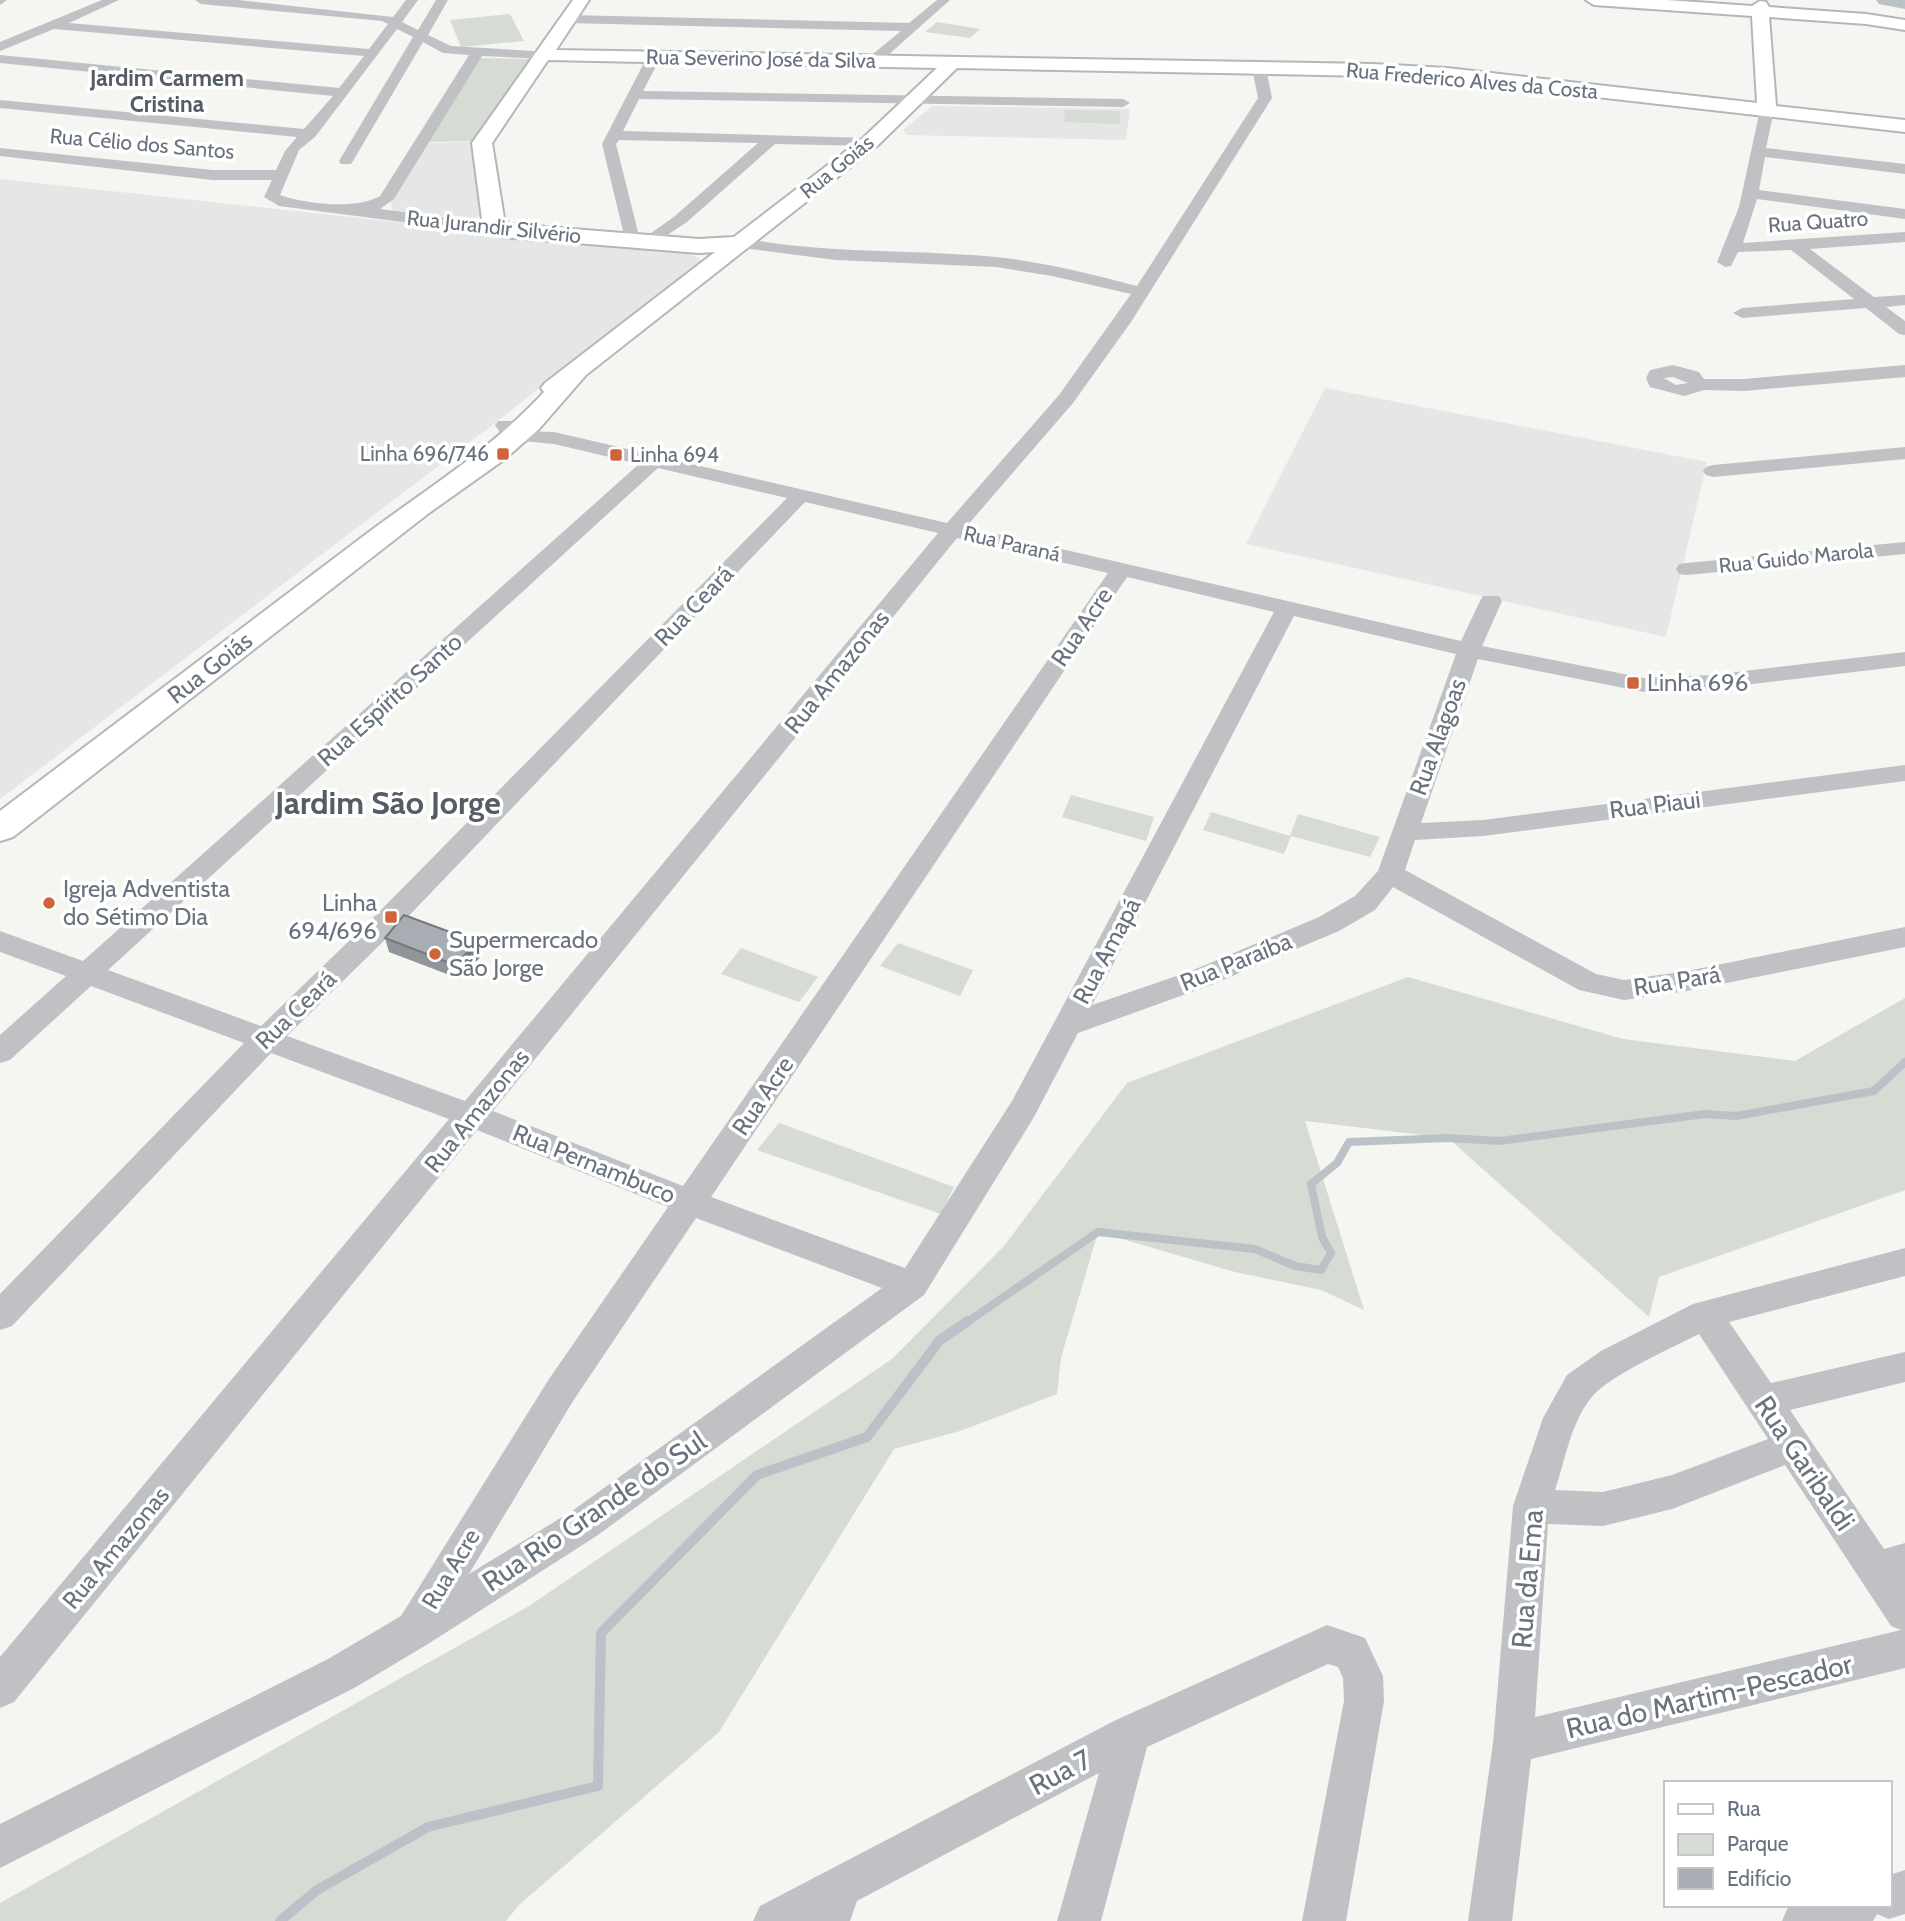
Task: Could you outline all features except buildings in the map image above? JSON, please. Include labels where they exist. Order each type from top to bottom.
[{"type":"main road","points":[[503,230],[493,219],[482,143],[581,0]]},
{"type":"main road","points":[[1594,0],[1761,9]]},
{"type":"main road","points":[[1670,0],[1905,22]]},
{"type":"main road","points":[[1761,9],[1767,110]]},
{"type":"main road","name":"Rua Severino José da Silva","points":[[548,51],[569,56],[953,62]]},
{"type":"main road","name":"Rua Frederico Alves da Costa","points":[[953,62],[1447,74],[1905,126]]},
{"type":"main road","name":"Rua Goiás","points":[[0,829],[419,507],[575,373],[870,142],[953,62]]},
{"type":"main road","name":"Rua Jurandir Silvério","points":[[503,230],[699,246],[742,243]]},
{"type":"main road","points":[[699,246],[711,252],[715,264]]},
{"type":"street","points":[[0,47],[113,0]]},
{"type":"street","points":[[209,0],[394,21]]},
{"type":"street","points":[[301,9],[316,0]]},
{"type":"street","points":[[280,175],[292,152],[310,134],[412,0]]},
{"type":"street","points":[[346,161],[442,0]]},
{"type":"street","points":[[873,61],[944,0]]},
{"type":"street","points":[[568,19],[911,27]]},
{"type":"street","name":"Rua Severino José da Silva","points":[[394,21],[448,50],[476,54],[548,51]]},
{"type":"street","points":[[53,25],[373,53]]},
{"type":"street","points":[[337,210],[374,206],[386,199],[476,54]]},
{"type":"street","points":[[654,57],[609,144],[627,215],[640,241],[681,219],[772,139]]},
{"type":"street","points":[[0,59],[342,93]]},
{"type":"street","name":"Rua Amazonas","points":[[0,1688],[473,1116],[952,530],[1066,399],[1142,292],[1265,98],[1259,68]]},
{"type":"street","points":[[634,95],[1123,103]]},
{"type":"street","points":[[0,104],[310,134]]},
{"type":"street","points":[[1723,264],[1733,247],[1750,193],[1767,110]]},
{"type":"street","points":[[612,135],[870,142]]},
{"type":"street","name":"Rua Célio dos Santos","points":[[0,152],[212,175],[280,175]]},
{"type":"street","points":[[249,174],[292,152]]},
{"type":"street","points":[[1759,152],[1905,169]]},
{"type":"street","name":"Rua Jurandir Silvério","points":[[280,175],[272,197],[294,204],[503,230]]},
{"type":"street","points":[[1750,193],[1904,214]]},
{"type":"street","points":[[627,215],[646,224],[681,219]]},
{"type":"street","name":"Rua Quatro","points":[[1733,247],[1905,237]]},
{"type":"street","points":[[742,243],[796,250],[997,262],[1074,275],[1142,292]]},
{"type":"street","points":[[1795,245],[1905,330]]},
{"type":"street","points":[[1742,313],[1905,300]]},
{"type":"street","points":[[1699,384],[1744,385],[1905,371]]},
{"type":"street","name":"Rua Paraná","points":[[515,427],[1287,609],[1469,650],[1644,685],[1711,682],[1905,660]]},
{"type":"street","points":[[1713,471],[1905,453]]},
{"type":"street","name":"Rua Espírito Santo","points":[[0,1052],[654,461]]},
{"type":"street","name":"Rua Ceará","points":[[0,1316],[265,1040],[391,917],[800,496]]},
{"type":"street","name":"Rua Guido Marola","points":[[1687,569],[1905,548]]},
{"type":"street","name":"Rua Acre","points":[[414,1630],[561,1390],[1122,569]]},
{"type":"street","name":"Rua Alagoas","points":[[1390,874],[1469,650],[1491,601]]},
{"type":"street","name":"Rua Amapá","points":[[912,1286],[1023,1109],[1287,609]]},
{"type":"street","name":"Rua Piaui","points":[[1404,832],[1483,828],[1905,774]]},
{"type":"street","name":"Rua Paraíba","points":[[1068,1025],[1201,978],[1329,923],[1365,903],[1390,874]]},
{"type":"street","name":"Rua Pará","points":[[1390,874],[1588,983],[1624,990],[1687,981],[1905,937]]},
{"type":"street","name":"Rua Pernambuco","points":[[0,941],[473,1116],[691,1203],[912,1286]]},
{"type":"street","name":"Rua da Ema","points":[[1490,1921],[1513,1743],[1531,1506],[1561,1418],[1579,1387],[1613,1362],[1705,1314],[1905,1262]]},
{"type":"street","name":"Rua Rio Grande do Sul","points":[[0,1847],[342,1673],[414,1630],[585,1523],[912,1286]]},
{"type":"street","name":"Rua Garibaldi","points":[[1705,1314],[1792,1446],[1891,1565],[1905,1613]]},
{"type":"street","points":[[1763,1401],[1905,1367]]},
{"type":"street","points":[[1531,1506],[1603,1509],[1672,1492],[1792,1446]]},
{"type":"street","name":"Rua 7","points":[[775,1921],[834,1904],[1130,1734],[1327,1644],[1351,1652],[1363,1676],[1364,1701],[1324,1921]]},
{"type":"street","name":"Rua do Martim-Pescador","points":[[1513,1743],[1905,1649]]},
{"type":"street","points":[[1079,1921],[1130,1734]]},
{"type":"street","points":[[1804,1921],[1852,1907]]},
{"type":"shaded area","points":[[932,106],[1130,109],[1126,140],[907,135],[903,130]]},
{"type":"shaded area","points":[[478,142],[485,214],[473,219],[395,212],[392,209],[391,201],[425,143]]},
{"type":"shaded area","points":[[0,179],[692,254],[701,260],[495,423],[0,799]]},
{"type":"shaded area","points":[[1325,388],[1707,462],[1666,637],[1246,544]]},
{"type":"green space","points":[[510,14],[524,41],[461,47],[450,20]]},
{"type":"green space","points":[[937,22],[980,29],[970,38],[925,32]]},
{"type":"green space","points":[[478,58],[532,59],[479,141],[424,142]]},
{"type":"green space","points":[[1065,110],[1120,111],[1120,124],[1064,122]]},
{"type":"green space","points":[[1071,795],[1154,817],[1146,841],[1062,817]]},
{"type":"green space","points":[[1211,812],[1290,836],[1298,814],[1380,837],[1370,857],[1291,836],[1284,854],[1203,830]]},
{"type":"green space","points":[[898,943],[973,970],[960,996],[880,966]]},
{"type":"green space","points":[[741,948],[818,977],[799,1002],[721,974]]},
{"type":"green space","points":[[1408,977],[1623,1039],[1795,1061],[1905,998],[1905,1190],[1659,1277],[1649,1317],[1448,1138],[1305,1121],[1364,1310],[1321,1290],[1235,1272],[1098,1232],[1061,1358],[1057,1394],[960,1431],[894,1449],[719,1732],[519,1905],[506,1921],[0,1921],[0,1903],[529,1606],[892,1359],[1004,1246],[1127,1083]]},
{"type":"green space","points":[[779,1123],[954,1187],[941,1214],[757,1150]]},
{"type":"waterway","points":[[1886,0],[1905,3]]},
{"type":"waterway","points":[[966,1323],[1098,1232],[1255,1249],[1295,1266],[1321,1270],[1331,1253],[1322,1237],[1311,1184],[1337,1163],[1349,1142],[1448,1138],[1499,1141],[1705,1114],[1736,1116],[1874,1091],[1905,1062]]},
{"type":"waterway","points":[[280,1921],[317,1890],[428,1827],[598,1786],[601,1633],[757,1475],[867,1437],[940,1340],[968,1321]]},
{"type":"place","name":"Linha 696/746","points":[[503,454]]},
{"type":"place","name":"Linha 694","points":[[616,455]]},
{"type":"place","name":"Linha 696","points":[[1633,683]]},
{"type":"place","name":"Igreja Adventista do Sétimo Dia","points":[[49,903]]},
{"type":"place","name":"Linha 694/696","points":[[391,917]]},
{"type":"place","name":"Supermercado São Jorge","points":[[435,954]]},
{"type":"district","name":"Jardim Carmem Cristina","points":[[167,91]]},
{"type":"district","name":"Jardim São Jorge","points":[[388,803]]}]
